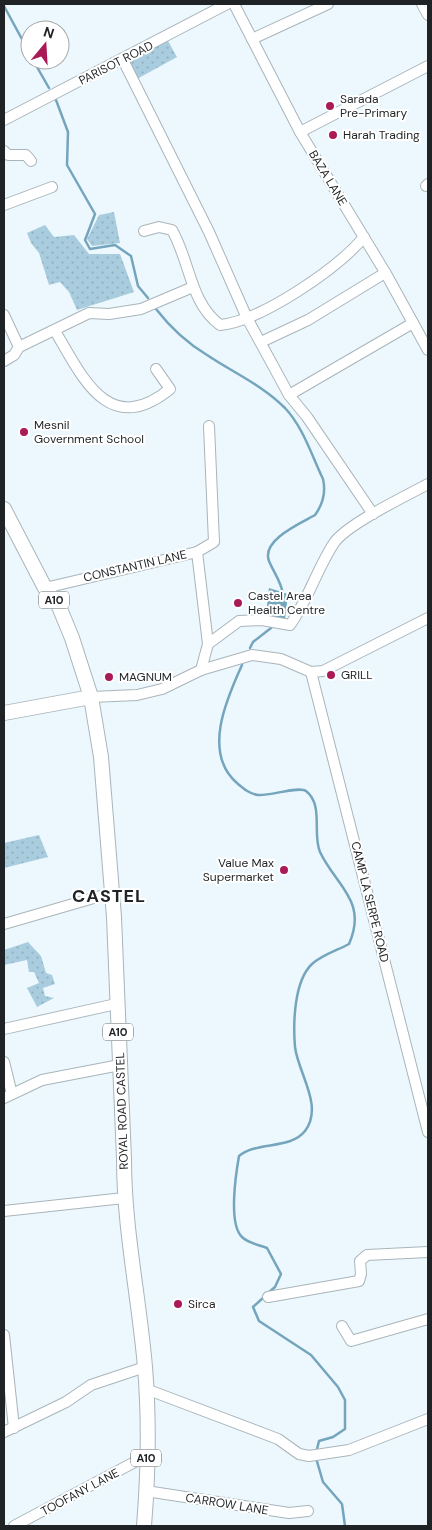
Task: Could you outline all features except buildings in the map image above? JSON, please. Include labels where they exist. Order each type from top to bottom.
[{"type":"main road","name":"A10","points":[[4,509],[45,588],[58,604],[72,638],[91,697]]},
{"type":"main road","points":[[4,713],[91,697]]},
{"type":"main road","name":"ROYAL ROAD CASTEL","points":[[91,697],[101,757],[111,893],[120,1066],[124,1198],[146,1390],[144,1526]]},
{"type":"street","name":"PARISOT ROAD","points":[[4,120],[123,60],[227,4]]},
{"type":"street","name":"BAZA LANE","points":[[234,4],[300,132],[385,272],[428,350]]},
{"type":"street","points":[[252,40],[328,4]]},
{"type":"street","points":[[422,4],[428,15]]},
{"type":"street","points":[[123,60],[209,232],[247,318],[289,395],[307,417],[372,514]]},
{"type":"street","points":[[300,132],[428,66]]},
{"type":"street","points":[[4,152],[8,155],[26,155],[31,161]]},
{"type":"street","points":[[4,206],[21,197],[52,187]]},
{"type":"street","points":[[144,231],[159,227],[172,230],[182,247],[194,287],[208,316],[220,325],[247,318],[326,271],[349,254],[364,237]]},
{"type":"street","points":[[261,342],[308,320],[385,272]]},
{"type":"street","points":[[4,361],[14,355],[19,348],[89,313],[109,314],[141,309],[194,287]]},
{"type":"street","points":[[4,315],[19,348]]},
{"type":"street","points":[[289,395],[413,323]]},
{"type":"street","points":[[55,331],[84,382],[97,396],[118,406],[139,406],[170,390],[156,369]]},
{"type":"street","points":[[201,670],[208,644],[197,552],[214,542],[209,426]]},
{"type":"street","points":[[208,644],[239,621],[262,620],[289,625],[335,542],[347,530],[372,514],[428,484]]},
{"type":"street","name":"CONSTANTIN LANE","points":[[45,588],[197,552]]},
{"type":"street","points":[[91,697],[137,695],[162,689],[201,670],[252,655],[281,659],[311,672],[330,669],[428,618]]},
{"type":"street","name":"CAMP LA SERPE ROAD","points":[[311,672],[428,1132]]},
{"type":"street","points":[[4,924],[111,893]]},
{"type":"street","points":[[4,1029],[116,1004]]},
{"type":"street","points":[[4,1062],[8,1096],[42,1080],[120,1066]]},
{"type":"street","points":[[4,1211],[124,1198]]},
{"type":"street","points":[[268,1297],[358,1282],[362,1274],[360,1260],[367,1255],[428,1252]]},
{"type":"street","points":[[342,1326],[351,1341],[428,1319]]},
{"type":"street","points":[[4,1335],[14,1428]]},
{"type":"street","points":[[4,1432],[66,1402],[91,1385],[144,1367]]},
{"type":"street","points":[[146,1390],[278,1439],[299,1454],[309,1456],[348,1450],[428,1419]]},
{"type":"street","name":"TOOFANY LANE","points":[[14,1526],[146,1456]]},
{"type":"street","name":"CARROW LANE","points":[[146,1491],[289,1514],[308,1511]]},
{"type":"shaded area","points":[[168,41],[177,57],[137,79],[126,60]]},
{"type":"shaded area","points":[[114,212],[120,243],[92,246],[87,239],[99,215]]},
{"type":"shaded area","points":[[45,225],[54,237],[74,235],[89,254],[120,254],[134,292],[77,310],[69,292],[60,282],[49,285],[39,253],[31,243],[27,233]]},
{"type":"shaded area","points":[[269,588],[288,594],[285,619],[266,615]]},
{"type":"shaded area","points":[[39,835],[48,857],[4,868],[4,843]]},
{"type":"shaded area","points":[[28,942],[41,956],[46,973],[52,975],[55,984],[43,988],[45,996],[54,998],[37,1007],[27,988],[39,983],[34,972],[29,972],[27,960],[4,965],[4,950]]},
{"type":"waterway","points":[[4,6],[20,36]]},
{"type":"waterway","points":[[39,70],[49,88]]},
{"type":"waterway","points":[[56,100],[68,132],[67,165],[95,214],[85,240],[90,249],[115,245],[131,256],[138,286],[148,298]]},
{"type":"waterway","points":[[156,309],[186,340],[217,362],[257,386],[285,408],[297,424],[311,451],[324,484],[324,493],[320,507],[315,515],[276,539],[268,553],[269,561],[283,594]]},
{"type":"waterway","points":[[250,648],[253,642],[271,628]]},
{"type":"waterway","points":[[242,665],[224,710],[221,726],[219,742],[221,758],[227,772],[240,786],[258,795],[291,790],[306,791],[315,804],[320,852],[348,895],[355,916],[354,929],[349,944],[325,955],[312,964],[306,971],[298,991],[294,1026],[295,1047],[311,1100],[312,1111],[310,1121],[305,1131],[291,1141],[255,1148],[239,1156],[234,1198],[235,1221],[244,1239],[267,1248],[281,1274],[275,1287],[268,1293]]},
{"type":"waterway","points":[[264,1297],[253,1307],[259,1321],[311,1355],[338,1387],[345,1400],[345,1429],[333,1437],[319,1441],[316,1453]]},
{"type":"waterway","points":[[316,1458],[323,1482],[342,1504],[345,1526]]},
{"type":"place","name":"Sarada Pre-Primary","points":[[330,106]]},
{"type":"place","name":"Harah Trading","points":[[333,135]]},
{"type":"place","name":"Mesnil Government School","points":[[24,432]]},
{"type":"place","name":"Castel Area Health Centre","points":[[238,603]]},
{"type":"place","name":"GRILL","points":[[331,675]]},
{"type":"place","name":"MAGNUM","points":[[109,677]]},
{"type":"place","name":"Value Max Supermarket","points":[[284,870]]},
{"type":"place","name":"Sirca","points":[[178,1304]]},
{"type":"district","name":"CASTEL","points":[[109,896]]}]
